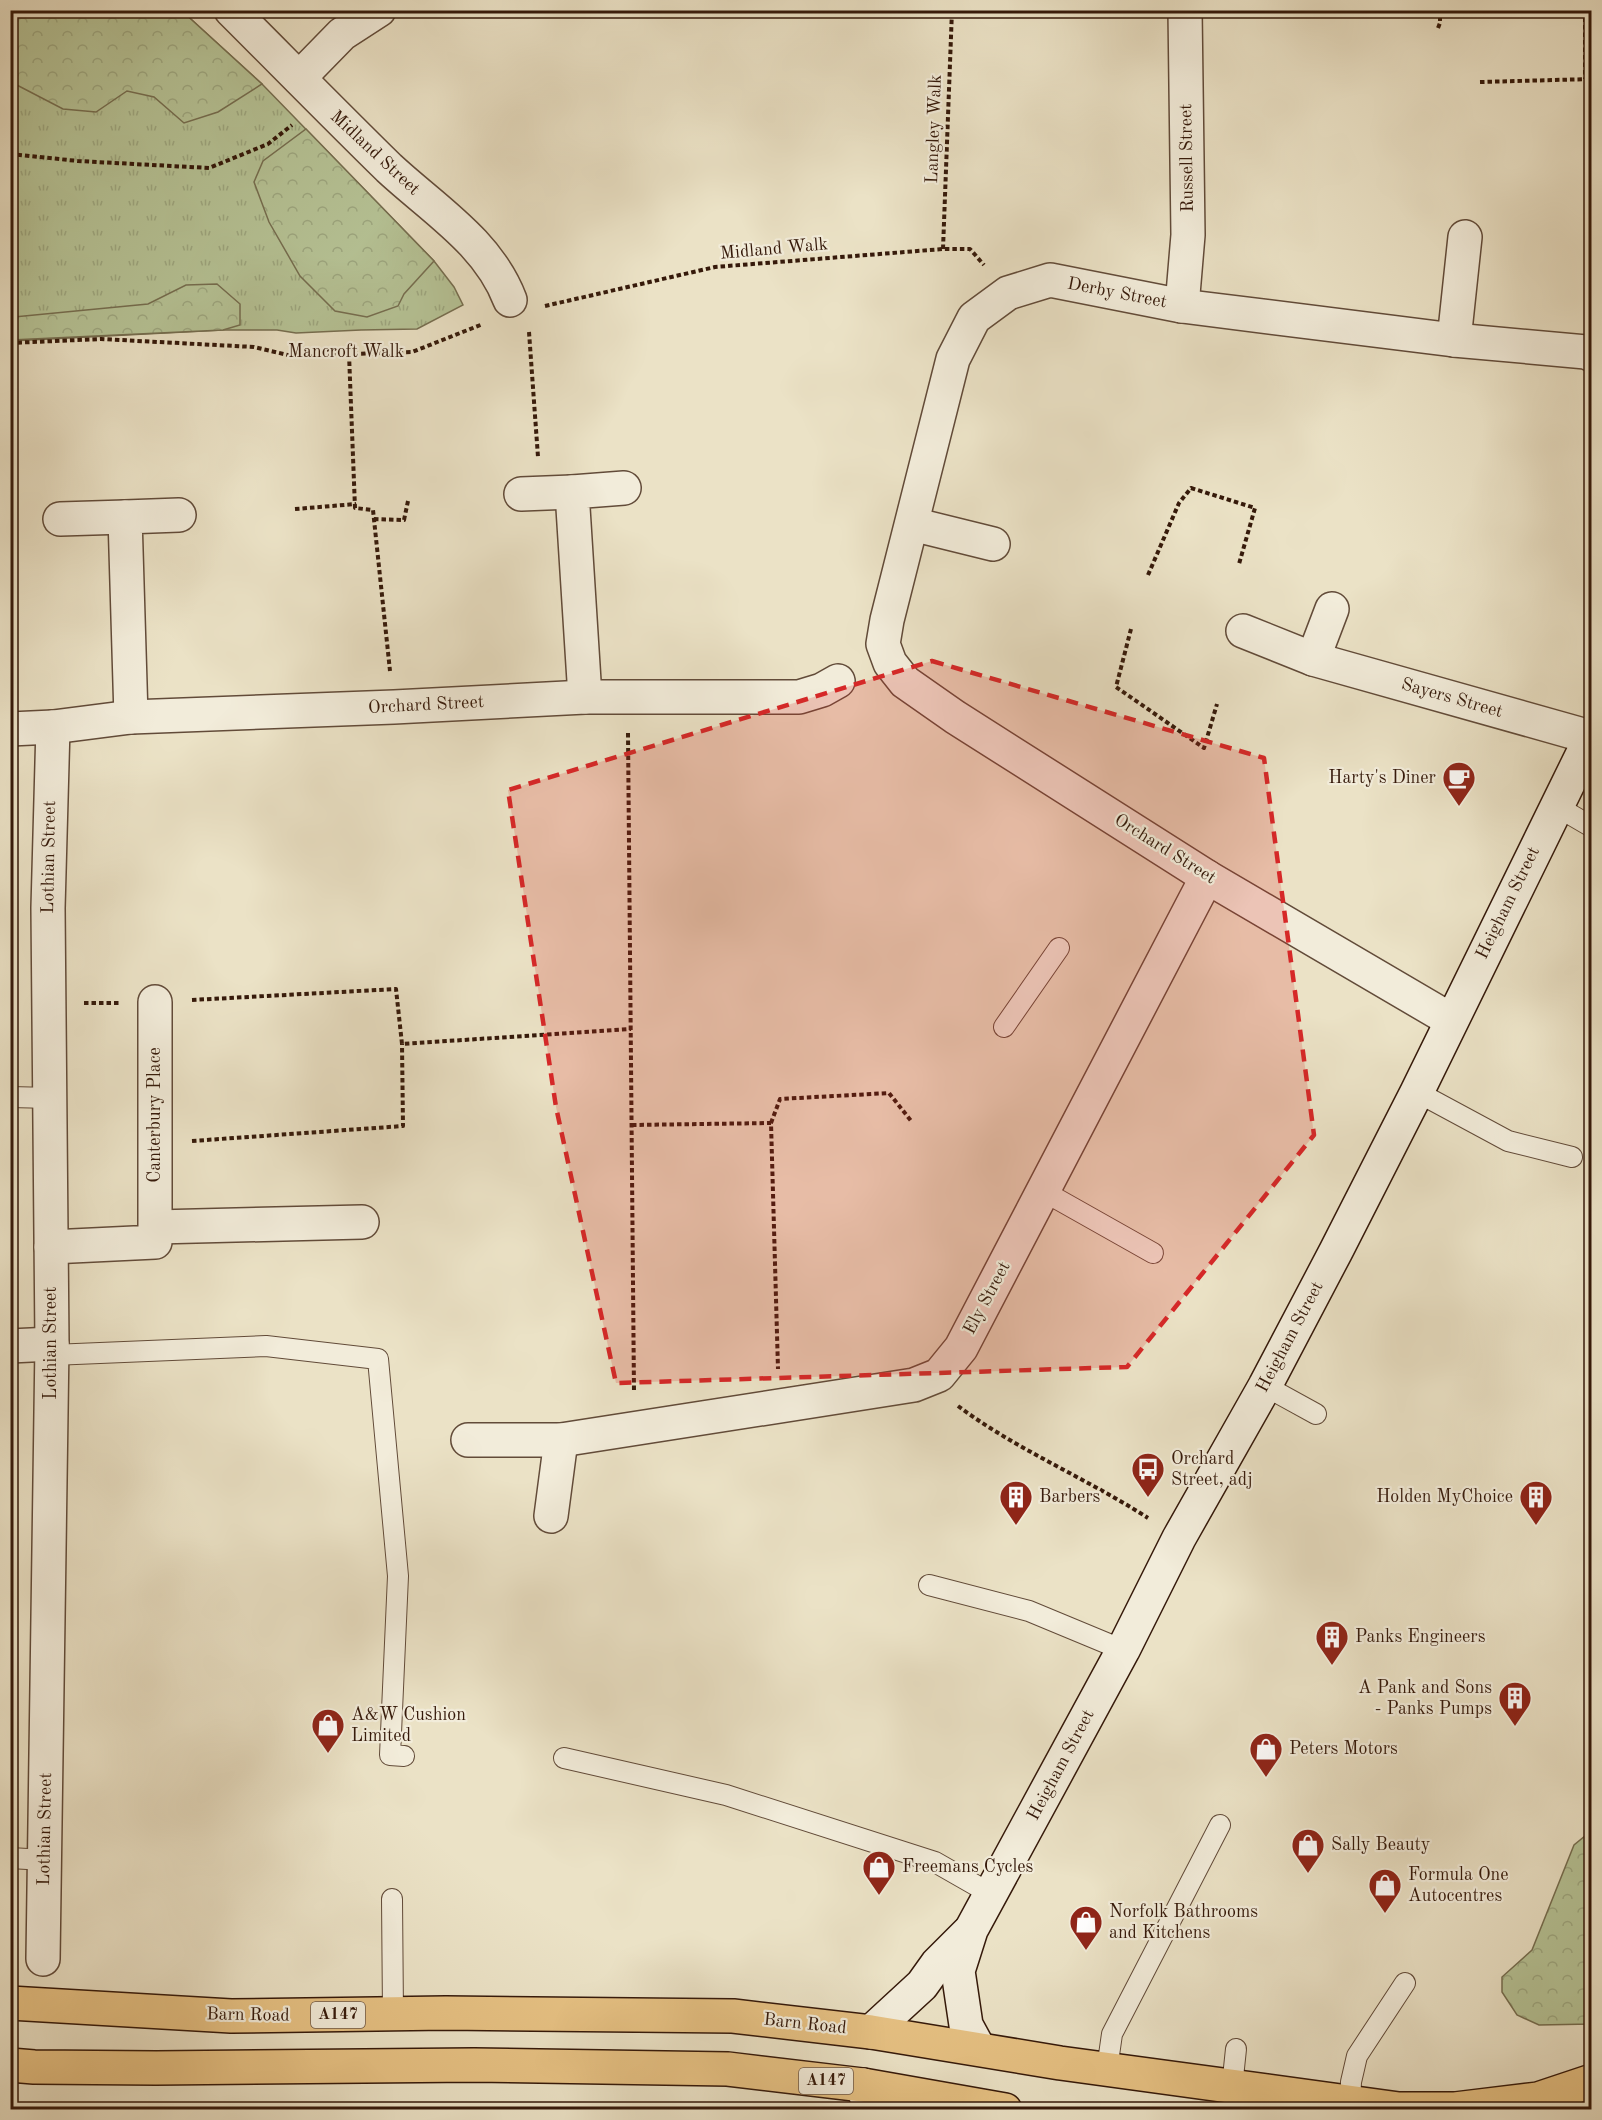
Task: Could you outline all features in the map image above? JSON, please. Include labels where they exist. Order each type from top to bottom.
[{"type":"main road","name":"Barn Road","points":[[10,2004],[231,2016],[446,2013],[733,2016],[871,2032],[1107,2069],[1399,2109],[1455,2109],[1538,2099],[1592,2080]]},
{"type":"main road","name":"A147","points":[[10,2065],[156,2068],[474,2065],[728,2069],[866,2097],[987,2108]]},
{"type":"street","name":"Midland Street","points":[[231,10],[409,186],[460,229],[491,262],[504,283],[516,313]]},
{"type":"street","points":[[310,90],[342,34],[379,10]]},
{"type":"street","name":"Russell Street","points":[[1182,306],[1188,235],[1185,10]]},
{"type":"street","points":[[1454,340],[1465,237]]},
{"type":"street","name":"Derby Street","points":[[890,663],[883,644],[887,620],[953,359],[974,318],[1008,293],[1050,280],[1182,306],[1454,340],[1586,352],[1592,355]]},
{"type":"street","points":[[585,697],[545,493],[624,489]]},
{"type":"street","points":[[60,519],[179,515]]},
{"type":"street","points":[[125,517],[131,717]]},
{"type":"street","points":[[912,524],[993,544]]},
{"type":"street","points":[[1313,658],[1332,609]]},
{"type":"street","name":"Sayers Street","points":[[1244,631],[1313,658],[1591,736]]},
{"type":"street","name":"Orchard Street","points":[[890,663],[905,682],[955,717],[1207,877],[1451,1020]]},
{"type":"street","name":"Orchard Street","points":[[10,729],[53,727],[131,717],[585,697],[799,697],[822,690],[838,681]]},
{"type":"street","name":"Lothian Street","points":[[44,1959],[52,1349],[48,908],[53,727]]},
{"type":"street","name":"Heigham Street","points":[[980,2049],[966,2025],[958,1971],[971,1930],[1123,1650],[1179,1538],[1265,1386],[1417,1092],[1591,736]]},
{"type":"street","name":"Ely Street","points":[[939,1375],[961,1348],[1207,877]]},
{"type":"street","name":"Canterbury Place","points":[[155,1002],[156,1227]]},
{"type":"street","points":[[51,1247],[155,1242],[156,1227],[362,1222]]},
{"type":"street","points":[[10,1346],[52,1349]]},
{"type":"street","points":[[468,1440],[561,1440],[914,1385],[939,1375]]},
{"type":"street","points":[[551,1516],[561,1440]]},
{"type":"street","name":"Heigham Street","points":[[871,2032],[922,1985],[937,1964],[971,1930]]},
{"type":"lane","points":[[1556,806],[1592,826]]},
{"type":"lane","points":[[1004,1027],[1059,948]]},
{"type":"lane","points":[[1417,1092],[1508,1141],[1572,1157]]},
{"type":"lane","points":[[10,1097],[51,1098]]},
{"type":"lane","points":[[1043,1191],[1153,1253]]},
{"type":"lane","points":[[52,1349],[266,1346],[378,1359],[398,1576],[395,1759]]},
{"type":"lane","points":[[1265,1386],[1316,1414]]},
{"type":"lane","points":[[929,1585],[1029,1611],[1123,1650]]},
{"type":"lane","points":[[564,1758],[737,1798],[935,1862],[991,1894]]},
{"type":"lane","points":[[1107,2069],[1112,2034],[1220,1825]]},
{"type":"lane","points":[[10,1858],[45,1860]]},
{"type":"lane","points":[[392,1899],[393,2014]]},
{"type":"lane","points":[[1350,2103],[1351,2082],[1357,2056],[1405,1983]]},
{"type":"lane","points":[[1232,2087],[1236,2049]]},
{"type":"path","name":"Langley Walk","points":[[943,249],[952,10]]},
{"type":"path","points":[[1438,28],[1440,10]]},
{"type":"path","points":[[1585,10],[1585,80]]},
{"type":"path","points":[[1480,82],[1592,80]]},
{"type":"path","points":[[10,154],[78,161],[209,168],[268,144],[310,90]]},
{"type":"path","name":"Midland Walk","points":[[516,313],[715,267],[943,249],[970,249],[1008,293]]},
{"type":"path","points":[[516,313],[545,493]]},
{"type":"path","name":"Mancroft Walk","points":[[10,343],[101,339],[254,347],[292,356],[412,352],[516,313]]},
{"type":"path","points":[[349,354],[355,508],[373,510],[394,707]]},
{"type":"path","points":[[1148,575],[1179,503],[1191,488],[1255,508],[1239,564]]},
{"type":"path","points":[[374,519],[404,520],[408,501]]},
{"type":"path","points":[[295,509],[356,504]]},
{"type":"path","points":[[1131,629],[1116,687],[1204,748],[1217,704]]},
{"type":"path","points":[[628,697],[634,1428]]},
{"type":"path","points":[[48,1003],[155,1002],[396,989],[402,1044],[403,1126],[155,1143]]},
{"type":"path","points":[[402,1044],[631,1029]]},
{"type":"path","points":[[779,1406],[771,1123],[780,1099],[889,1093],[912,1122]]},
{"type":"path","points":[[632,1125],[771,1123]]},
{"type":"path","points":[[939,1375],[958,1406],[985,1426],[1116,1497],[1179,1538]]},
{"type":"highlighted area","points":[[932,661],[1264,758],[1314,1135],[1127,1367],[616,1383],[556,1107],[508,790]]},
{"type":"green space","points":[[10,11],[182,11],[262,84],[218,112],[184,123],[154,97],[127,91],[96,112],[63,109],[11,82]]},
{"type":"green space","points":[[11,11],[182,11],[262,84],[434,261],[454,287],[463,305],[417,329],[296,333],[277,330],[223,330],[11,341]]},
{"type":"green space","points":[[306,129],[434,261],[404,294],[398,306],[367,317],[335,311],[300,276],[269,222],[254,182],[263,161]]},
{"type":"green space","points":[[217,284],[240,304],[240,325],[223,330],[11,340],[11,315],[14,317],[148,304],[186,285]]},
{"type":"green space","points":[[1591,1831],[1591,2024],[1539,2025],[1517,2015],[1502,1992],[1502,1977],[1532,1950],[1574,1845]]},
{"type":"place","name":"Harty's Diner","points":[[1459,807]]},
{"type":"place","name":"Orchard Street, adj","points":[[1148,1498]]},
{"type":"place","name":"Barbers","points":[[1016,1526]]},
{"type":"place","name":"Holden MyChoice","points":[[1536,1526]]},
{"type":"place","name":"Panks Engineers","points":[[1332,1666]]},
{"type":"place","name":"A Pank and Sons - Panks Pumps","points":[[1515,1727]]},
{"type":"place","name":"A&W Cushion Limited","points":[[328,1754]]},
{"type":"place","name":"Peters Motors","points":[[1266,1778]]},
{"type":"place","name":"Sally Beauty","points":[[1308,1874]]},
{"type":"place","name":"Freemans Cycles","points":[[879,1896]]},
{"type":"place","name":"Formula One Autocentres","points":[[1385,1914]]},
{"type":"place","name":"Norfolk Bathrooms and Kitchens","points":[[1086,1951]]}]
